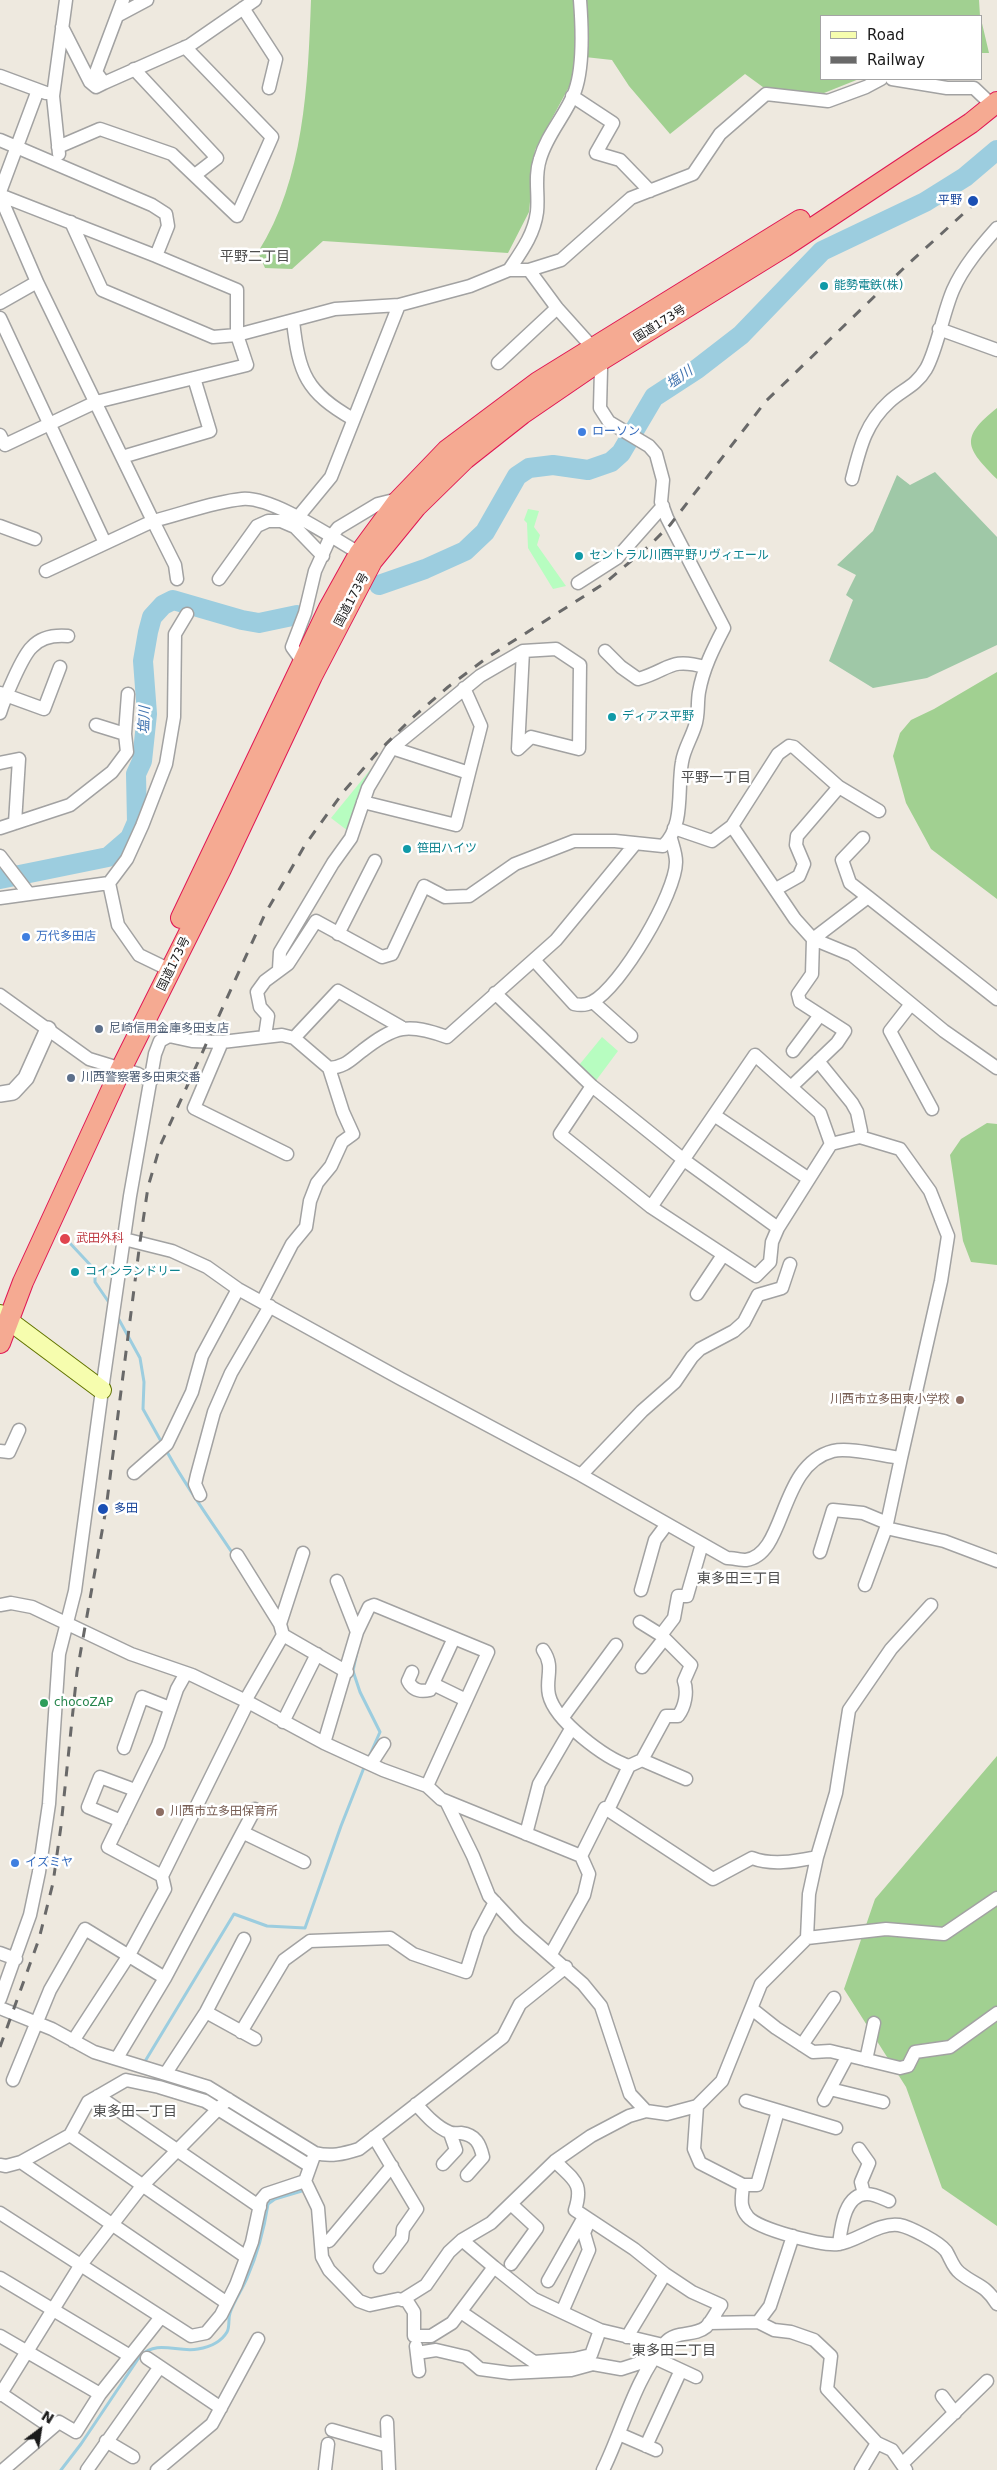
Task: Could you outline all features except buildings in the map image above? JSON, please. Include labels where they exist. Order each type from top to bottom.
[{"type":"highway","name":"国道173号","points":[[0,1343],[3,1313],[116,1068],[308,669],[329,608],[447,450],[538,382],[595,355],[993,98]]},
{"type":"main road","points":[[3,1313],[102,1390]]},
{"type":"street","points":[[60,166],[53,96],[66,0]]},
{"type":"street","points":[[104,83],[96,72],[123,0]]},
{"type":"street","points":[[117,16],[147,0]]},
{"type":"street","points":[[62,27],[90,82],[96,86],[185,47],[255,0]]},
{"type":"street","points":[[509,270],[528,242],[537,212],[536,174],[540,159],[548,139],[572,96],[578,76],[582,26],[580,0]]},
{"type":"street","points":[[243,8],[276,59],[269,88]]},
{"type":"street","points":[[58,148],[100,129],[172,154],[237,216],[272,138],[185,47]]},
{"type":"street","points":[[134,69],[217,158],[195,175]]},
{"type":"street","points":[[0,76],[53,96]]},
{"type":"street","points":[[71,222],[102,290],[213,337],[237,335],[335,309],[399,305],[470,286],[509,270],[529,270],[561,260],[631,198],[692,174],[720,134],[766,94],[828,101],[879,80]]},
{"type":"street","points":[[898,80],[947,88],[974,88],[993,98]]},
{"type":"street","points":[[38,90],[0,194],[37,282],[175,565],[177,580]]},
{"type":"street","points":[[572,96],[613,123],[596,154],[620,160],[650,191]]},
{"type":"street","points":[[0,140],[152,205],[166,214],[168,226],[156,256]]},
{"type":"street","points":[[0,194],[236,290],[237,335],[247,365],[95,402],[49,424],[2,443]]},
{"type":"street","points":[[852,479],[861,444],[868,428],[889,402],[916,384],[927,367],[953,289],[964,270],[997,228]]},
{"type":"street","points":[[265,1036],[268,1016],[260,1007],[257,992],[265,981],[288,964],[316,921],[382,957],[392,954],[424,886],[445,897],[469,896],[515,864],[574,840],[615,841],[664,846],[673,833],[678,815],[682,763],[686,746],[696,725],[699,694],[705,667],[724,628],[677,541],[663,506],[663,480],[656,454],[650,446],[609,422],[600,408],[601,385],[595,355],[529,270]]},
{"type":"street","points":[[0,302],[37,282]]},
{"type":"street","points":[[298,518],[331,477],[399,305]]},
{"type":"street","points":[[498,363],[557,308]]},
{"type":"street","points":[[0,318],[106,543]]},
{"type":"street","points":[[294,321],[296,347],[305,379],[329,405],[353,419]]},
{"type":"street","points":[[939,329],[997,350]]},
{"type":"street","points":[[122,457],[210,431],[194,378]]},
{"type":"street","points":[[46,571],[153,522],[244,499],[264,501],[366,557]]},
{"type":"street","points":[[308,669],[292,647],[305,613],[315,571],[330,538],[338,528],[378,504],[394,500],[407,504]]},
{"type":"street","points":[[578,583],[617,558],[663,506]]},
{"type":"street","points":[[219,579],[257,526],[268,521],[281,521],[295,527],[322,556]]},
{"type":"street","points":[[0,526],[35,539]]},
{"type":"street","points":[[165,968],[139,955],[118,925],[110,883],[127,858],[142,826],[166,764],[174,717],[175,634],[186,614]]},
{"type":"street","points":[[0,713],[3,694],[32,646],[54,635],[68,636]]},
{"type":"street","points":[[279,969],[280,952],[333,863],[351,838],[368,788],[392,748],[480,676],[523,651],[556,649],[580,665],[578,749],[531,737],[518,749],[523,651]]},
{"type":"street","points":[[605,651],[621,667],[638,679],[654,674],[674,662],[687,662],[705,667]]},
{"type":"street","points":[[3,694],[44,709],[60,666]]},
{"type":"street","points":[[363,802],[456,825],[481,726],[464,688]]},
{"type":"street","points":[[0,828],[70,805],[112,772],[126,752],[125,734],[128,694]]},
{"type":"street","points":[[96,725],[125,734]]},
{"type":"street","points":[[673,833],[712,841],[732,826],[778,754],[789,746],[794,747],[839,787],[880,811]]},
{"type":"street","points":[[392,748],[469,773]]},
{"type":"street","points":[[0,763],[19,759],[15,823]]},
{"type":"street","points":[[776,889],[799,876],[804,864],[796,844],[797,836],[839,787]]},
{"type":"street","points":[[732,826],[795,920],[813,939],[852,954],[944,1031],[997,1068]]},
{"type":"street","points":[[534,960],[574,1004],[579,1005],[593,1002],[632,961],[643,945],[673,876],[676,862],[673,833]]},
{"type":"street","points":[[863,838],[842,860],[850,883],[997,999]]},
{"type":"street","points":[[329,1068],[343,1067],[363,1050],[390,1032],[401,1028],[418,1028],[447,1037],[556,940],[636,844]]},
{"type":"street","points":[[0,856],[29,894]]},
{"type":"street","points":[[338,934],[375,861]]},
{"type":"street","points":[[0,898],[110,883]]},
{"type":"street","points":[[813,939],[868,897]]},
{"type":"street","points":[[791,1087],[837,1043],[845,1031],[800,1002],[798,994],[812,974],[813,939]]},
{"type":"street","points":[[294,1038],[338,991],[401,1028]]},
{"type":"street","points":[[495,993],[592,1086],[684,1160],[778,1228]]},
{"type":"street","points":[[0,995],[89,1059],[138,1074],[151,1081]]},
{"type":"street","points":[[593,1002],[631,1036]]},
{"type":"street","points":[[911,1004],[890,1031],[932,1109]]},
{"type":"street","points":[[793,1052],[820,1015]]},
{"type":"street","points":[[0,1094],[13,1092],[26,1078],[48,1029]]},
{"type":"street","points":[[0,1999],[16,1959],[30,1915],[45,1840],[55,1733],[59,1654],[77,1582],[124,1239],[155,1054],[160,1041],[169,1036],[192,1041],[222,1042],[282,1035],[294,1038],[329,1068],[343,1112],[353,1134],[342,1142],[331,1166],[316,1183],[303,1233],[292,1244],[266,1304],[231,1373],[214,1412],[195,1484],[200,1495]]},
{"type":"street","points":[[222,1042],[194,1108],[287,1154]]},
{"type":"street","points":[[651,1207],[755,1055],[820,1113],[831,1144]]},
{"type":"street","points":[[818,1061],[852,1103],[857,1112],[861,1131]]},
{"type":"street","points":[[592,1086],[560,1134],[651,1207],[756,1276],[770,1262],[772,1242],[778,1228],[831,1144],[860,1137],[900,1149],[930,1191],[948,1236],[941,1281],[886,1525],[865,1585]]},
{"type":"street","points":[[714,1115],[809,1179]]},
{"type":"street","points":[[124,1239],[172,1251],[207,1267],[266,1304],[401,1379],[581,1475],[727,1558],[746,1560],[759,1554],[769,1544],[797,1476],[811,1463],[833,1451],[901,1458]]},
{"type":"street","points":[[696,1294],[723,1255]]},
{"type":"street","points":[[581,1475],[642,1412],[675,1382],[700,1349],[734,1331],[744,1322],[758,1295],[782,1288],[790,1264]]},
{"type":"street","points":[[142,1471],[167,1444],[192,1392],[202,1356],[238,1288]]},
{"type":"street","points":[[0,1451],[10,1452],[19,1430]]},
{"type":"street","points":[[820,1552],[833,1510],[863,1513],[886,1525],[944,1541],[997,1560]]},
{"type":"street","points":[[641,1590],[655,1540],[667,1524]]},
{"type":"street","points":[[642,1667],[674,1618],[678,1596],[687,1596],[702,1544]]},
{"type":"street","points":[[73,2040],[129,1955],[165,1889],[162,1876],[282,1629],[303,1553]]},
{"type":"street","points":[[237,1555],[282,1629],[317,1654],[347,1672]]},
{"type":"street","points":[[337,1581],[357,1632]]},
{"type":"street","points":[[0,1604],[11,1603],[32,1607],[131,1654],[186,1673],[247,1702],[324,1743],[427,1786],[446,1801],[580,1856],[589,1874],[584,1895],[551,1954]]},
{"type":"street","points":[[324,1743],[347,1672],[357,1632],[369,1607],[374,1605],[488,1652],[427,1786]]},
{"type":"street","points":[[807,1938],[809,1894],[817,1857],[836,1793],[849,1710],[892,1649],[931,1605]]},
{"type":"street","points":[[608,1810],[629,1766],[642,1760],[666,1716],[678,1716],[682,1711],[687,1689],[684,1680],[691,1665],[663,1637],[640,1622]]},
{"type":"street","points":[[412,1672],[408,1682],[411,1687],[422,1692],[430,1690],[454,1638]]},
{"type":"street","points":[[563,1717],[616,1645]]},
{"type":"street","points":[[543,1650],[548,1657],[550,1672],[549,1696],[571,1729],[618,1762],[629,1766]]},
{"type":"street","points":[[283,1722],[317,1654]]},
{"type":"street","points":[[162,1876],[108,1847],[158,1745],[177,1689],[186,1673]]},
{"type":"street","points":[[433,1684],[466,1700]]},
{"type":"street","points":[[124,1748],[142,1697],[170,1708]]},
{"type":"street","points":[[526,1834],[539,1784],[571,1729]]},
{"type":"street","points":[[371,1764],[384,1744]]},
{"type":"street","points":[[642,1760],[686,1779]]},
{"type":"street","points":[[121,1821],[88,1808],[100,1777],[136,1790]]},
{"type":"street","points":[[446,1801],[473,1856],[489,1896],[519,1928],[566,1967],[601,2006],[630,2094],[646,2111]]},
{"type":"street","points":[[580,1856],[605,1808],[712,1878],[752,1858],[765,1863],[817,1857]]},
{"type":"street","points":[[116,2058],[165,1978],[256,1809]]},
{"type":"street","points":[[244,1833],[304,1862]]},
{"type":"street","points":[[315,2153],[305,2181],[318,2208],[322,2258],[329,2270],[359,2301],[370,2305],[402,2300],[426,2285],[449,2252],[462,2240],[491,2223],[555,2161],[591,2136],[629,2116],[646,2111],[667,2114],[697,2106],[722,2081],[761,1984],[807,1938],[886,1930],[944,1934],[997,1898]]},
{"type":"street","points":[[241,2032],[284,1960],[310,1941],[390,1938],[413,1954],[466,1972],[478,1934],[494,1902]]},
{"type":"street","points":[[13,2080],[50,1990],[86,1929],[165,1978]]},
{"type":"street","points":[[166,2074],[206,2012],[244,1939]]},
{"type":"street","points":[[0,1952],[16,1959]]},
{"type":"street","points":[[0,2008],[36,2022],[94,2052],[208,2087],[315,2153],[327,2156],[340,2155],[359,2149],[503,2036],[520,2004],[566,1967]]},
{"type":"street","points":[[802,2045],[834,1998]]},
{"type":"street","points":[[752,2009],[813,2052],[830,2051],[900,2068],[908,2066],[915,2052],[950,2047],[997,2013]]},
{"type":"street","points":[[206,2012],[255,2039]]},
{"type":"street","points":[[866,2060],[874,2023]]},
{"type":"street","points":[[848,2055],[827,2094],[883,2102]]},
{"type":"street","points":[[0,2165],[6,2166],[21,2162],[70,2135],[88,2102],[126,2080],[205,2101],[310,2166]]},
{"type":"street","points":[[98,2096],[260,2206]]},
{"type":"street","points":[[52,2428],[0,2394],[80,2266],[142,2186],[228,2099]]},
{"type":"street","points":[[746,2101],[836,2128]]},
{"type":"street","points":[[416,2104],[428,2117],[450,2133],[456,2150],[443,2164]]},
{"type":"street","points":[[697,2106],[694,2149],[700,2163],[743,2185],[757,2185],[778,2111]]},
{"type":"street","points":[[450,2133],[462,2133],[475,2138],[480,2143],[483,2157],[467,2175]]},
{"type":"street","points":[[70,2135],[246,2257]]},
{"type":"street","points":[[374,2137],[417,2209],[403,2229],[402,2238],[380,2267]]},
{"type":"street","points":[[859,2149],[869,2163],[861,2182],[864,2194]]},
{"type":"street","points":[[555,2161],[577,2184],[580,2194],[575,2210],[634,2249],[665,2274],[692,2292],[720,2305],[705,2328],[694,2332],[679,2333],[663,2345],[643,2378],[602,2470]]},
{"type":"street","points":[[21,2162],[227,2303]]},
{"type":"street","points":[[329,2241],[392,2166]]},
{"type":"street","points":[[0,2213],[191,2336],[206,2333],[222,2314],[252,2242],[261,2200],[266,2194],[305,2181]]},
{"type":"street","points":[[743,2185],[741,2205],[749,2219],[793,2236],[822,2244],[839,2244],[870,2231],[898,2225],[925,2236],[944,2249],[958,2272],[989,2290],[997,2304]]},
{"type":"street","points":[[864,2194],[889,2201]]},
{"type":"street","points":[[839,2244],[845,2211],[864,2194]]},
{"type":"street","points":[[511,2204],[537,2228],[511,2264]]},
{"type":"street","points":[[548,2280],[586,2219]]},
{"type":"street","points":[[562,2312],[589,2250],[584,2233],[586,2219]]},
{"type":"street","points":[[758,2322],[770,2306],[793,2236]]},
{"type":"street","points":[[462,2240],[534,2299],[600,2330],[663,2345]]},
{"type":"street","points":[[414,2336],[431,2336],[452,2323],[494,2267]]},
{"type":"street","points":[[627,2337],[665,2274]]},
{"type":"street","points":[[0,2278],[130,2356]]},
{"type":"street","points":[[402,2300],[407,2301],[414,2312],[414,2336],[419,2371]]},
{"type":"street","points":[[461,2312],[534,2362],[574,2360],[591,2355],[600,2330]]},
{"type":"street","points":[[4,2470],[59,2422],[76,2432],[100,2394],[161,2317]]},
{"type":"street","points":[[709,2323],[758,2322],[774,2330],[791,2332],[814,2340],[831,2356],[827,2389],[878,2443],[892,2450],[904,2467],[987,2382]]},
{"type":"street","points":[[0,2336],[100,2394]]},
{"type":"street","points":[[157,2470],[212,2424],[258,2339]]},
{"type":"street","points":[[417,2353],[436,2350],[466,2357],[480,2368],[510,2373],[571,2370],[593,2364],[621,2369],[655,2358],[696,2377]]},
{"type":"street","points":[[147,2358],[159,2368],[221,2408]]},
{"type":"street","points":[[87,2470],[159,2368]]},
{"type":"street","points":[[619,2434],[651,2448],[681,2370]]},
{"type":"street","points":[[942,2396],[955,2413]]},
{"type":"street","points":[[387,2422],[389,2470]]},
{"type":"street","points":[[332,2430],[388,2446]]},
{"type":"street","points":[[106,2441],[133,2457]]},
{"type":"street","points":[[861,2470],[878,2443]]},
{"type":"street","points":[[325,2470],[328,2444]]},
{"type":"green space","points":[[311,0],[979,0],[980,15],[820,15],[820,80],[856,80],[824,93],[767,90],[745,74],[670,134],[629,86],[612,60],[585,57],[535,150],[529,212],[508,253],[323,241],[292,269],[265,268],[258,252],[273,224],[285,194],[294,163],[301,130],[308,65]]},
{"type":"green space","points":[[982,23],[989,53],[982,53]]},
{"type":"green space","points":[[997,408],[997,479],[973,451],[971,443],[972,435],[977,427]]},
{"type":"green space","points":[[935,472],[997,537],[997,645],[927,678],[873,688],[829,661],[853,600],[846,595],[856,575],[837,565],[873,531],[897,475],[910,485]]},
{"type":"green space","points":[[528,509],[539,511],[534,527],[540,535],[537,545],[566,586],[553,589],[528,548],[527,523],[524,520]]},
{"type":"green space","points":[[997,672],[997,899],[931,849],[906,803],[893,756],[900,733],[911,720],[934,709]]},
{"type":"green space","points":[[388,748],[352,834],[331,818]]},
{"type":"green space","points":[[602,1037],[618,1051],[592,1086],[575,1070]]},
{"type":"green space","points":[[987,1123],[997,1124],[997,1265],[971,1262],[963,1241],[950,1155],[961,1139]]},
{"type":"green space","points":[[997,1756],[997,2226],[942,2188],[906,2087],[844,1989],[875,1899]]},
{"type":"waterway","name":"塩川","points":[[379,585],[425,569],[465,551],[485,532],[517,476],[529,468],[553,465],[588,470],[611,462],[621,453],[654,397],[697,369],[741,335],[822,251],[925,202],[965,177],[997,150]]},
{"type":"waterway","name":"塩川","points":[[0,879],[108,857],[130,838],[137,822],[136,774],[142,761],[147,714],[143,661],[152,617],[163,605],[173,600],[259,623],[297,615]]},
{"type":"waterway","points":[[67,1240],[95,1270],[95,1282],[110,1304]]},
{"type":"waterway","points":[[117,1316],[140,1358],[144,1382],[143,1409],[162,1443]]},
{"type":"waterway","points":[[165,1448],[189,1489],[233,1554]]},
{"type":"waterway","points":[[358,1647],[353,1671],[360,1692],[380,1732],[369,1757]]},
{"type":"waterway","points":[[144,2063],[234,1914],[267,1926],[305,1928],[365,1765]]},
{"type":"waterway","points":[[61,2470],[81,2444],[140,2356],[147,2351],[161,2347],[190,2350],[202,2348],[215,2344],[225,2336],[228,2330],[229,2315],[247,2278],[257,2251],[268,2204],[275,2199],[305,2190]]},
{"type":"railway","points":[[0,2047],[39,1939],[53,1883],[61,1826],[77,1672],[106,1509],[148,1187],[160,1146],[265,914],[305,845],[344,791],[377,753],[411,719],[448,687],[488,657],[605,583],[650,545],[670,525],[766,401],[905,267],[975,203]]},
{"type":"place","name":"平野","points":[[973,201]]},
{"type":"place","name":"能勢電鉄(株)","points":[[824,286]]},
{"type":"place","name":"ローソン","points":[[582,432]]},
{"type":"place","name":"セントラル川西平野リヴィエール","points":[[579,556]]},
{"type":"place","name":"ディアス平野","points":[[612,717]]},
{"type":"place","name":"笹田ハイツ","points":[[407,849]]},
{"type":"place","name":"万代多田店","points":[[26,937]]},
{"type":"place","name":"尼崎信用金庫多田支店","points":[[99,1029]]},
{"type":"place","name":"川西警察署多田東交番","points":[[71,1078]]},
{"type":"place","name":"武田外科","points":[[65,1239]]},
{"type":"place","name":"コインランドリー","points":[[75,1272]]},
{"type":"place","name":"川西市立多田東小学校","points":[[960,1400]]},
{"type":"place","name":"多田","points":[[103,1509]]},
{"type":"place","name":"chocoZAP","points":[[44,1703]]},
{"type":"place","name":"川西市立多田保育所","points":[[160,1812]]},
{"type":"place","name":"イズミヤ","points":[[15,1863]]},
{"type":"district","name":"平野二丁目","points":[[255,257]]},
{"type":"district","name":"平野一丁目","points":[[716,778]]},
{"type":"district","name":"東多田三丁目","points":[[739,1579]]},
{"type":"district","name":"東多田一丁目","points":[[135,2112]]},
{"type":"district","name":"東多田二丁目","points":[[674,2351]]}]
